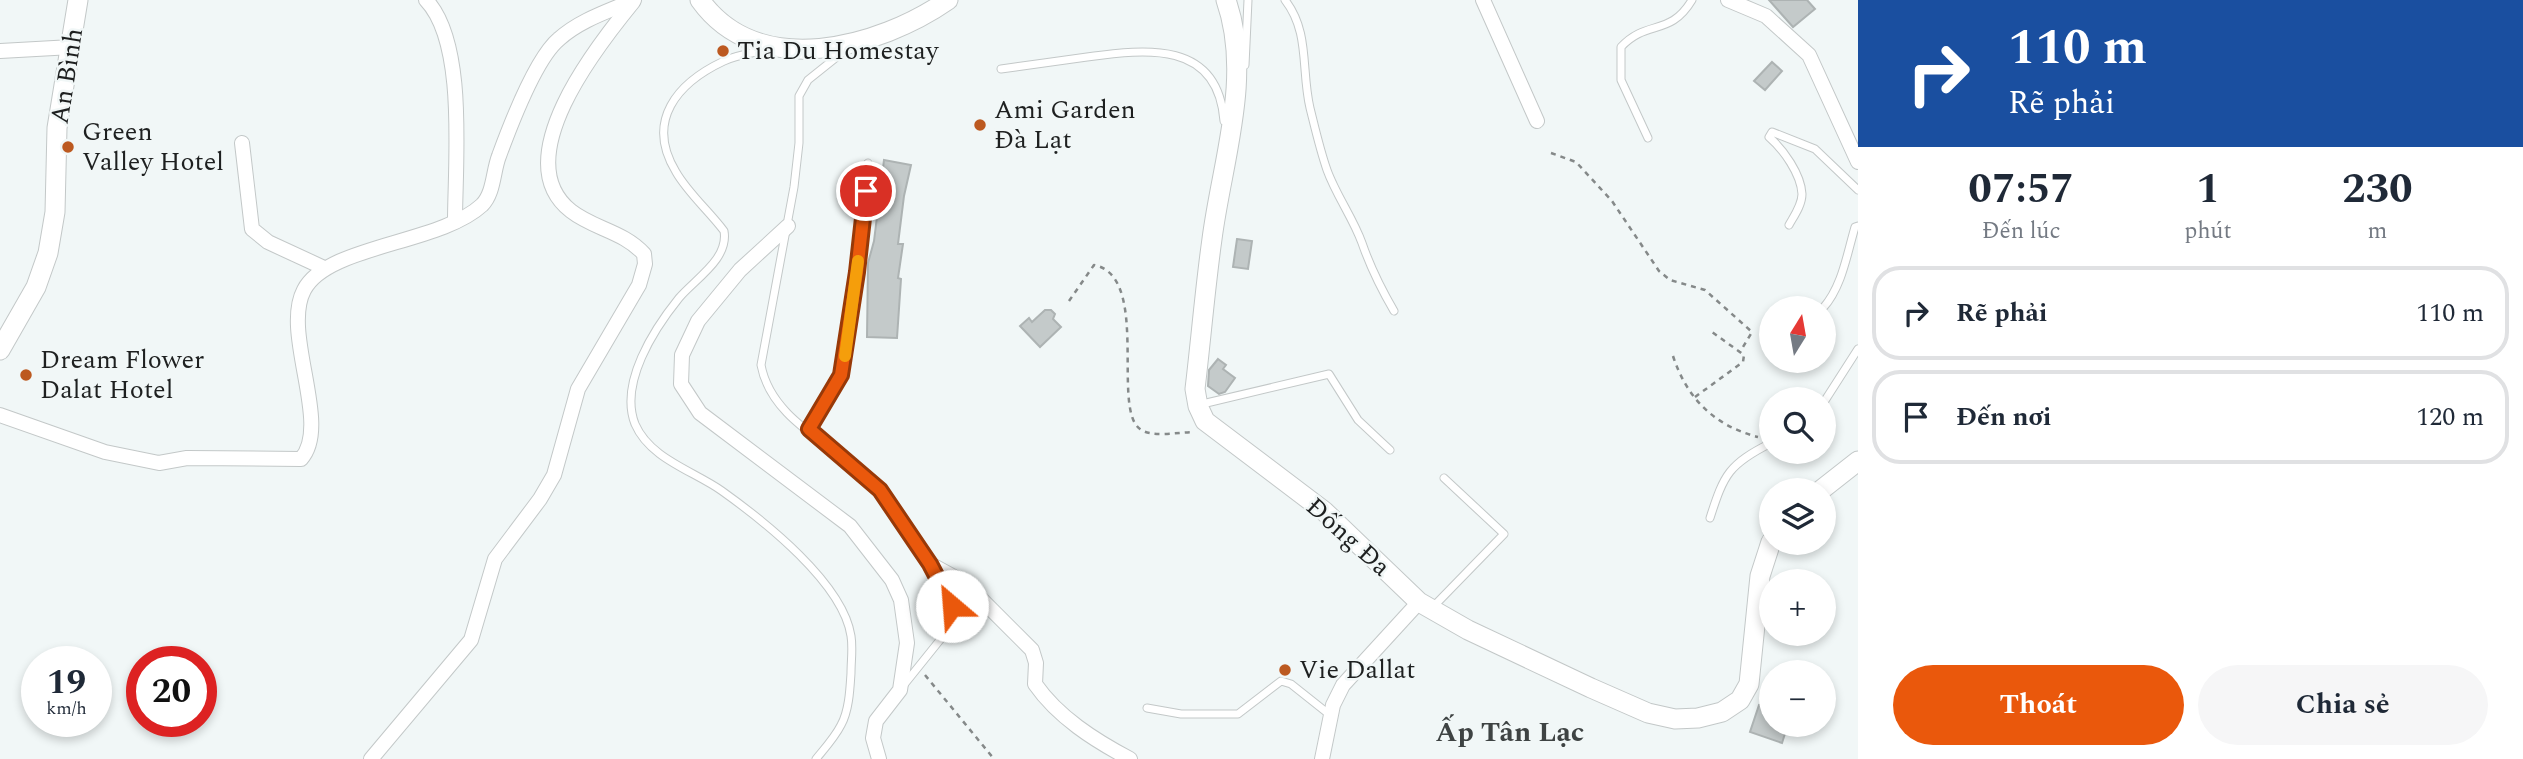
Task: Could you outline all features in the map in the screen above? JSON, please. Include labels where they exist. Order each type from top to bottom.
[{"type":"street","name":"An Bình","points":[[0,350],[36,288],[48,253],[55,212],[57,128],[78,0]]},
{"type":"street","points":[[426,0],[438,15],[451,52],[454,88],[455,221]]},
{"type":"street","points":[[0,415],[105,452],[159,463],[187,458],[301,459],[310,445],[310,424],[301,342],[295,328],[298,302],[305,286],[323,267],[455,221],[486,201],[497,159],[511,124],[550,49],[566,33],[597,15],[634,0]]},
{"type":"street","points":[[371,759],[471,640],[495,559],[540,499],[554,475],[584,374],[639,285],[645,264],[644,254],[612,230],[570,211],[552,188],[547,172],[555,131],[576,81],[604,37],[634,0]]},
{"type":"street","points":[[700,0],[711,15],[734,34],[789,50],[854,44],[918,21],[948,0]]},
{"type":"street","name":"Đống Đa","points":[[1226,0],[1234,50],[1236,110],[1212,238],[1195,388],[1198,406],[1209,424],[1324,511],[1425,605],[1468,630],[1648,713],[1675,719],[1698,718],[1740,700],[1749,684],[1760,576],[1767,555]]},
{"type":"street","points":[[1483,0],[1537,121]]},
{"type":"street","points":[[1736,1],[1781,27],[1809,55],[1858,162]]},
{"type":"street","points":[[0,51],[72,47]]},
{"type":"street","points":[[242,143],[252,229],[268,242],[323,267]]},
{"type":"street","points":[[788,226],[740,270],[698,321],[682,355],[681,384],[700,413],[850,526],[876,556],[896,590],[905,619],[907,643],[900,690],[876,721],[873,738],[879,759]]},
{"type":"street","points":[[1836,478],[1858,461]]},
{"type":"street","points":[[930,564],[965,583],[1032,650],[1036,663],[1035,684],[1060,713],[1103,745],[1130,759]]},
{"type":"street","points":[[1322,759],[1331,715],[1343,685],[1425,605]]},
{"type":"lane","points":[[1236,110],[1247,51],[1248,0]]},
{"type":"lane","points":[[1285,0],[1298,19],[1304,41],[1303,67],[1307,93],[1328,171],[1363,244],[1368,265],[1394,311]]},
{"type":"lane","points":[[1647,138],[1621,80],[1621,47],[1633,34],[1672,23],[1692,0]]},
{"type":"lane","points":[[854,44],[808,80],[799,96],[799,143],[788,226],[761,365],[763,377],[780,406],[880,490],[930,564],[956,617],[900,690]]},
{"type":"lane","points":[[779,47],[725,61],[682,89],[666,113],[663,134],[672,165],[724,231],[726,240],[716,259],[677,300],[644,349],[635,370],[631,407],[635,423],[651,446],[684,470],[721,491],[768,528],[824,582],[846,617],[852,649],[850,687],[843,723],[816,759]]},
{"type":"lane","points":[[1001,69],[1142,50],[1180,55],[1198,65],[1219,94],[1227,153]]},
{"type":"lane","points":[[1789,225],[1800,207],[1802,194],[1787,158],[1769,137],[1772,132],[1815,149],[1858,190]]},
{"type":"lane","points":[[809,429],[841,375],[857,272],[868,163]]},
{"type":"lane","points":[[1832,296],[1855,227],[1858,226]]},
{"type":"lane","points":[[1834,387],[1858,349]]},
{"type":"lane","points":[[1198,406],[1329,374],[1359,419],[1390,450]]},
{"type":"lane","points":[[1710,518],[1720,483],[1730,470],[1759,449]]},
{"type":"lane","points":[[1425,605],[1504,534],[1444,478]]},
{"type":"lane","points":[[1147,708],[1181,714],[1238,714],[1281,681],[1291,684],[1331,715]]},
{"type":"path","points":[[1551,153],[1576,162],[1612,201],[1659,271],[1670,280],[1705,290],[1752,332],[1740,352]]},
{"type":"path","points":[[1069,301],[1094,265],[1108,272],[1114,281],[1126,314],[1129,400],[1139,429],[1149,432],[1194,432],[1209,424]]},
{"type":"path","points":[[1695,397],[1743,362],[1744,355],[1712,332]]},
{"type":"path","points":[[1673,356],[1680,377],[1718,423],[1759,437]]},
{"type":"path","points":[[919,667],[968,731],[994,759]]},
{"type":"building","points":[[1769,0],[1807,0],[1815,9],[1793,27]]},
{"type":"building","points":[[1772,62],[1782,71],[1765,90],[1754,81]]},
{"type":"building","points":[[884,160],[911,165],[898,244],[903,244],[898,278],[901,279],[897,338],[867,337],[868,263],[874,241]]},
{"type":"building","points":[[1237,239],[1252,241],[1248,269],[1233,267]]},
{"type":"building","points":[[1045,310],[1051,310],[1055,314],[1053,319],[1061,327],[1040,347],[1020,326],[1029,318],[1032,322]]},
{"type":"building","points":[[1218,359],[1226,365],[1223,369],[1235,378],[1225,392],[1219,394],[1208,386],[1209,370]]},
{"type":"building","points":[[1759,705],[1759,735],[1750,732]]},
{"type":"building","points":[[1765,737],[1784,737],[1782,743]]},
{"type":"slow traffic","points":[[845,356],[858,261]]},
{"type":"place","name":"Tia Du Homestay","points":[[723,51]]},
{"type":"place","name":"Ami Garden Đà Lạt","points":[[980,125]]},
{"type":"place","name":"Green Valley Hotel","points":[[68,147]]},
{"type":"place","name":"Dream Flower Dalat Hotel","points":[[26,375]]},
{"type":"place","name":"Vie Dallat","points":[[1285,670]]},
{"type":"district","name":"Ấp Tân Lạc","points":[[1510,732]]},
{"type":"route","points":[[866,191],[850,326],[841,375],[809,429],[880,490],[930,564],[952,606]]}]
